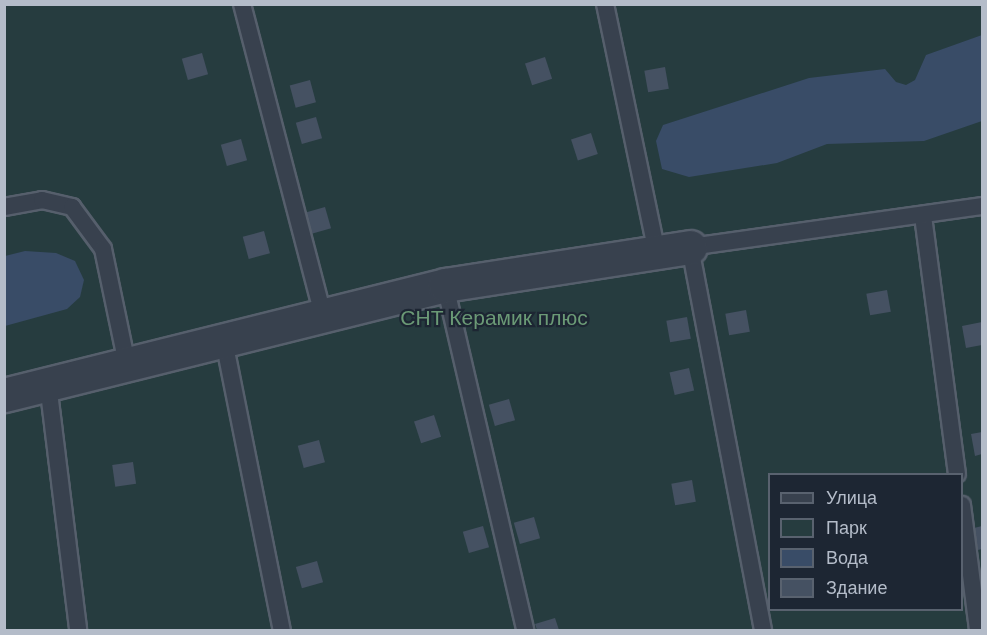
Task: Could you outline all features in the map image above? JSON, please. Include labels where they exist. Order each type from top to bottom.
[{"type":"street","points":[[4,395],[445,285],[690,247]]},
{"type":"lane","points":[[242,4],[323,316]]},
{"type":"lane","points":[[605,4],[657,253]]},
{"type":"lane","points":[[4,207],[42,200],[72,207],[103,249],[127,364]]},
{"type":"lane","points":[[763,630],[690,247],[982,206]]},
{"type":"lane","points":[[923,216],[957,473]]},
{"type":"lane","points":[[445,285],[525,630]]},
{"type":"lane","points":[[224,340],[282,630]]},
{"type":"lane","points":[[48,384],[78,630]]},
{"type":"lane","points":[[963,513],[978,630]]},
{"type":"green space","name":"СНТ Керамик плюс","points":[[4,5],[982,5],[982,630],[5,630]]},
{"type":"water","points":[[982,35],[982,121],[924,141],[827,144],[777,163],[689,177],[662,169],[656,141],[663,125],[809,78],[885,69],[896,82],[906,85],[915,80],[926,55]]},
{"type":"water","points":[[25,251],[56,253],[75,261],[84,280],[80,297],[67,309],[5,326],[5,256]]},
{"type":"building","points":[[202,53],[208,74],[188,80],[182,59]]},
{"type":"building","points":[[545,57],[552,79],[532,85],[525,63]]},
{"type":"building","points":[[665,67],[669,89],[648,92],[644,71]]},
{"type":"building","points":[[310,80],[316,102],[296,108],[290,85]]},
{"type":"building","points":[[316,117],[322,138],[302,144],[296,123]]},
{"type":"building","points":[[591,133],[598,154],[578,160],[571,139]]},
{"type":"building","points":[[241,139],[247,160],[227,166],[221,145]]},
{"type":"building","points":[[325,207],[331,228],[311,234],[305,213]]},
{"type":"building","points":[[264,231],[270,253],[249,259],[243,237]]},
{"type":"building","points":[[887,290],[891,312],[870,315],[866,294]]},
{"type":"building","points":[[746,310],[750,332],[729,335],[725,314]]},
{"type":"building","points":[[687,317],[691,339],[670,342],[666,321]]},
{"type":"building","points":[[982,322],[982,345],[966,348],[962,326]]},
{"type":"building","points":[[689,368],[694,390],[675,395],[670,372]]},
{"type":"building","points":[[509,399],[515,420],[495,426],[489,405]]},
{"type":"building","points":[[434,415],[441,437],[421,443],[414,421]]},
{"type":"building","points":[[982,432],[982,454],[975,456],[971,434]]},
{"type":"building","points":[[319,440],[325,462],[304,468],[298,446]]},
{"type":"building","points":[[133,462],[136,484],[115,487],[112,465]]},
{"type":"building","points":[[692,480],[696,502],[675,505],[671,484]]},
{"type":"building","points":[[534,517],[540,538],[520,544],[514,523]]},
{"type":"building","points":[[483,526],[489,547],[469,553],[463,532]]},
{"type":"building","points":[[982,526],[982,549],[978,550],[974,528]]},
{"type":"building","points":[[317,561],[323,582],[302,588],[296,567]]},
{"type":"building","points":[[555,618],[559,630],[537,630],[535,624]]}]
